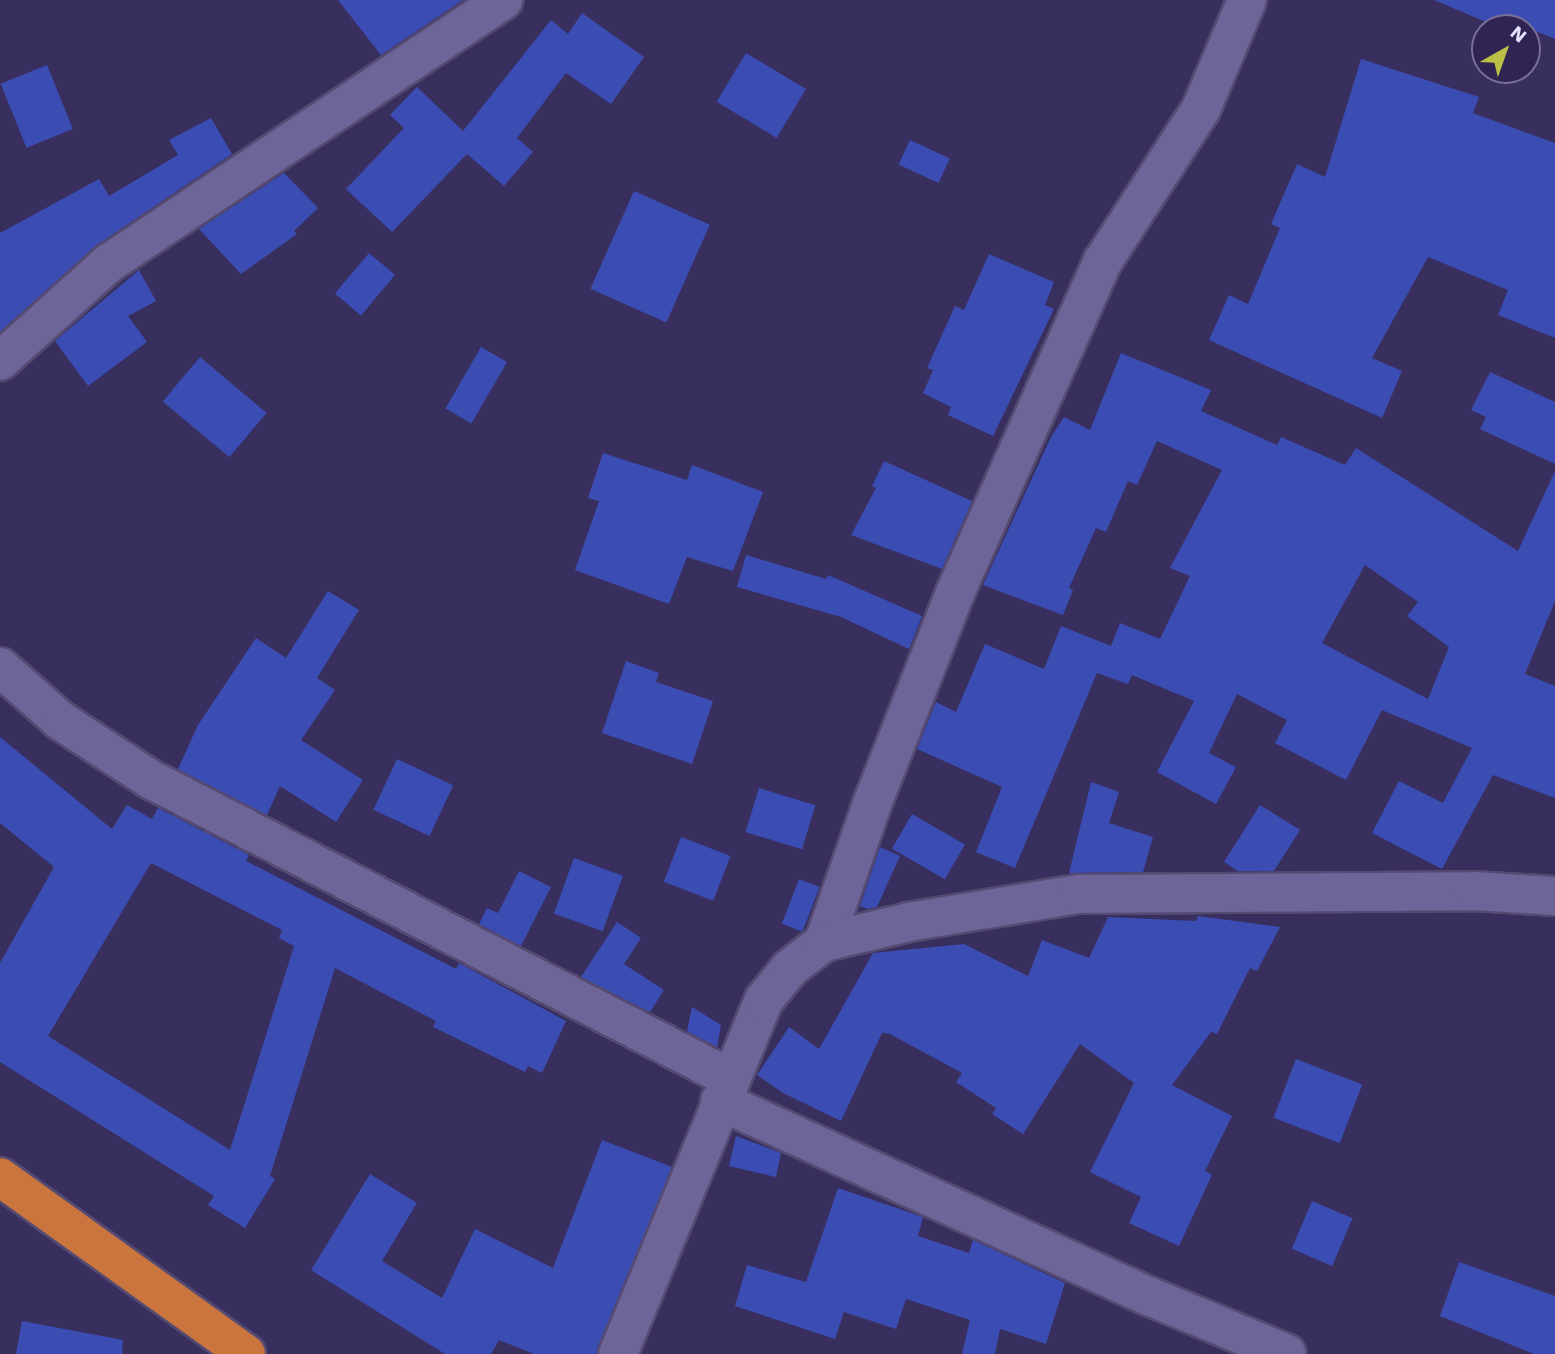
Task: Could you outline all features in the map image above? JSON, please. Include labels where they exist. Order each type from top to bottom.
[{"type":"highway","points":[[5,1186],[246,1354]]},
{"type":"street","points":[[0,361],[109,263],[503,0]]},
{"type":"street","points":[[824,942],[872,804],[955,593],[1097,274],[1201,109],[1247,0]]},
{"type":"street","points":[[0,667],[61,721],[150,779],[725,1089],[1151,1297],[1287,1354]]},
{"type":"street","points":[[618,1354],[725,1089],[764,1000],[790,968],[824,942],[909,922],[1078,894],[1474,891],[1555,895]]},
{"type":"building","points":[[338,0],[463,0],[381,55]]},
{"type":"building","points":[[1434,0],[1555,0],[1555,39],[1541,33],[1541,14],[1471,16]]},
{"type":"building","points":[[582,13],[644,57],[611,104],[566,73],[517,138],[533,152],[504,186],[467,154],[392,232],[346,189],[404,128],[390,115],[417,87],[463,131],[551,20],[568,34]]},
{"type":"building","points":[[746,53],[806,89],[777,138],[717,102]]},
{"type":"building","points":[[1361,59],[1479,97],[1473,113],[1555,143],[1555,338],[1498,315],[1508,290],[1428,257],[1372,358],[1402,371],[1382,418],[1209,340],[1229,295],[1248,304],[1280,228],[1271,224],[1297,164],[1325,177]]},
{"type":"building","points":[[47,65],[73,129],[26,148],[1,84]]},
{"type":"building","points":[[211,118],[232,154],[97,245],[0,332],[0,233],[99,179],[109,196],[178,155],[169,140]]},
{"type":"building","points":[[910,140],[950,159],[938,183],[899,164]]},
{"type":"building","points":[[284,173],[318,208],[294,231],[297,234],[241,274],[199,229]]},
{"type":"building","points":[[634,191],[710,225],[666,323],[590,289]]},
{"type":"building","points":[[369,253],[395,275],[361,315],[335,294]]},
{"type":"building","points":[[989,254],[1054,282],[1045,305],[1054,309],[993,436],[948,415],[951,407],[923,393],[933,370],[927,368],[955,306],[964,310]]},
{"type":"building","points":[[139,270],[156,301],[128,316],[147,342],[88,386],[55,341]]},
{"type":"building","points":[[481,347],[507,362],[471,423],[446,408]]},
{"type":"building","points":[[1121,353],[1211,390],[1201,411],[1277,445],[1281,437],[1345,465],[1356,448],[1518,551],[1555,471],[1555,601],[1525,674],[1555,686],[1555,798],[1493,775],[1442,869],[1372,833],[1399,781],[1443,803],[1472,748],[1382,710],[1346,780],[1275,743],[1287,720],[1237,694],[1209,753],[1236,767],[1216,804],[1157,772],[1194,701],[1132,675],[1128,684],[1097,673],[1015,868],[976,852],[1002,787],[917,749],[936,702],[956,712],[985,644],[1044,669],[1061,626],[1111,646],[1120,623],[1160,639],[1190,576],[1170,568],[1222,470],[1157,441],[1137,485],[1128,481],[1106,532],[1096,528],[1069,588],[1073,590],[1063,615],[983,585],[1051,437],[1064,417],[1090,430]],"holes":[[[1365,565],[1418,602],[1407,616],[1449,647],[1428,699],[1322,643]]]},
{"type":"building","points":[[200,357],[267,413],[229,457],[163,401]]},
{"type":"building","points":[[1490,372],[1555,402],[1555,464],[1480,429],[1486,417],[1471,410]]},
{"type":"building","points":[[603,453],[687,480],[692,465],[763,492],[733,571],[687,557],[669,604],[575,570],[599,501],[588,498]]},
{"type":"building","points":[[884,461],[972,501],[942,569],[851,535],[876,488],[872,486]]},
{"type":"building","points":[[746,555],[826,579],[828,575],[922,616],[909,649],[841,617],[737,587]]},
{"type":"building","points":[[328,591],[359,610],[317,678],[335,690],[301,740],[363,780],[336,822],[280,786],[267,815],[178,769],[198,725],[256,638],[286,658]]},
{"type":"building","points":[[626,661],[659,673],[656,682],[713,701],[692,764],[602,733]]},
{"type":"building","points":[[0,737],[112,829],[127,805],[152,819],[158,808],[249,855],[246,861],[456,969],[459,963],[566,1021],[542,1073],[528,1066],[525,1072],[433,1027],[436,1021],[335,968],[270,1176],[275,1179],[245,1228],[208,1205],[214,1196],[0,1062],[0,963],[54,867],[0,823]],"holes":[[[151,863],[282,930],[279,938],[294,946],[230,1150],[48,1036]]]},
{"type":"building","points":[[397,759],[453,785],[430,836],[373,810]]},
{"type":"building","points":[[1091,782],[1119,792],[1109,823],[1153,837],[1143,872],[1069,873]]},
{"type":"building","points":[[759,788],[815,805],[802,849],[746,832]]},
{"type":"building","points":[[1260,805],[1300,830],[1274,871],[1238,871],[1224,862]]},
{"type":"building","points":[[912,814],[965,844],[945,879],[892,849]]},
{"type":"building","points":[[681,837],[730,856],[713,901],[664,882]]},
{"type":"building","points":[[880,847],[900,856],[877,907],[868,909],[860,906]]},
{"type":"building","points":[[574,858],[623,876],[603,931],[554,913]]},
{"type":"building","points":[[519,871],[551,887],[521,946],[479,924],[487,908],[498,913]]},
{"type":"building","points":[[799,879],[820,887],[802,932],[782,924]]},
{"type":"building","points":[[1198,916],[1280,927],[1257,971],[1250,968],[1217,1034],[1211,1032],[1172,1085],[1232,1116],[1205,1171],[1212,1175],[1179,1246],[1129,1223],[1141,1197],[1090,1172],[1134,1083],[1080,1044],[1023,1134],[992,1114],[996,1108],[956,1082],[962,1073],[890,1034],[882,1033],[841,1121],[783,1093],[757,1075],[789,1027],[819,1049],[873,953],[964,944],[1028,976],[1042,940],[1089,958],[1108,917],[1196,921]]},
{"type":"building","points":[[617,922],[641,938],[624,964],[664,990],[650,1012],[581,977]]},
{"type":"building","points":[[692,1007],[721,1025],[717,1047],[687,1031]]},
{"type":"building","points":[[1296,1059],[1362,1084],[1340,1143],[1273,1118]]},
{"type":"building","points":[[736,1136],[781,1153],[776,1177],[729,1166]]},
{"type":"building","points":[[602,1140],[672,1167],[597,1354],[534,1354],[499,1340],[491,1354],[445,1354],[311,1270],[370,1174],[417,1203],[382,1261],[442,1298],[475,1229],[553,1268]]},
{"type":"building","points":[[838,1188],[923,1217],[918,1236],[969,1253],[973,1240],[1065,1283],[1046,1344],[1000,1329],[995,1354],[962,1354],[970,1320],[906,1299],[896,1329],[844,1312],[835,1339],[735,1306],[747,1265],[806,1282]]},
{"type":"building","points":[[1312,1201],[1353,1218],[1332,1266],[1292,1249]]},
{"type":"building","points":[[1459,1262],[1555,1296],[1555,1354],[1534,1354],[1440,1316]]},
{"type":"building","points":[[22,1321],[123,1340],[122,1354],[16,1354]]}]
